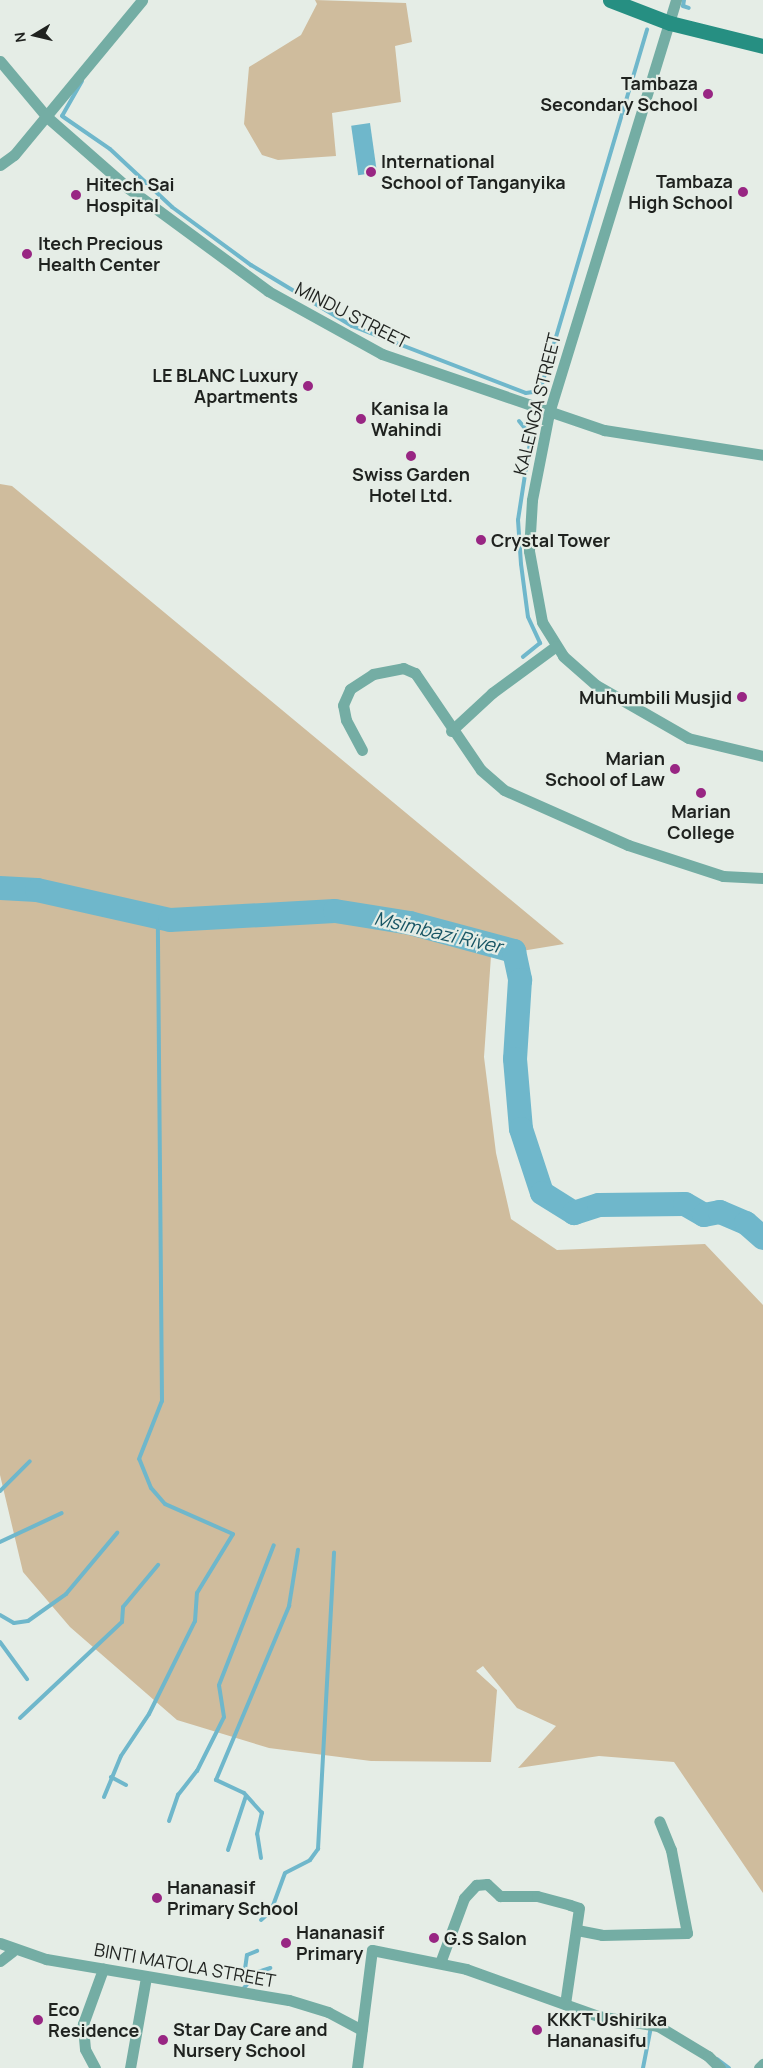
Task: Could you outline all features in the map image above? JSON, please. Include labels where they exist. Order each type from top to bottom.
[{"type":"street","points":[[0,166],[47,117],[142,0]]},
{"type":"street","points":[[610,0],[670,23],[763,46]]},
{"type":"street","name":"KALENGA STREET","points":[[676,0],[549,413],[532,500],[529,552],[542,622],[556,646],[596,685],[650,720],[688,738],[763,756]]},
{"type":"street","name":"MINDU STREET","points":[[0,61],[47,117],[128,188],[268,291],[382,354],[549,413],[604,430],[763,456]]},
{"type":"street","points":[[451,731],[492,693],[556,646]]},
{"type":"street","points":[[362,750],[346,720],[343,705],[361,680],[386,669],[415,673],[451,731],[481,770],[504,790],[597,833],[690,865],[724,876],[763,878]]},
{"type":"street","points":[[578,1930],[602,1935],[687,1933],[671,1850],[659,1821]]},
{"type":"street","points":[[440,1963],[464,1898],[483,1883],[500,1896],[538,1896],[579,1908],[578,1930],[565,2004]]},
{"type":"street","name":"BINTI MATOLA STREET","points":[[0,1943],[13,1951],[146,1978],[289,2000],[328,2012],[362,2030]]},
{"type":"street","points":[[360,2066],[362,2030],[372,1950],[440,1963],[598,2016],[658,2026],[708,2056],[720,2068]]},
{"type":"street","points":[[0,1960],[13,1951]]},
{"type":"street","points":[[95,2068],[85,2049],[83,2024],[103,1969]]},
{"type":"street","points":[[130,2068],[146,1978]]},
{"type":"street","points":[[759,2068],[763,2064]]},
{"type":"shaded area","points":[[315,0],[406,3],[412,42],[395,46],[401,102],[332,113],[336,156],[278,160],[262,155],[244,124],[249,67],[301,35],[317,4]]},
{"type":"shaded area","points":[[0,484],[12,486],[564,944],[491,956],[484,1057],[496,1153],[511,1219],[557,1250],[705,1244],[763,1305],[763,1893],[674,1762],[599,1756],[518,1768],[556,1726],[517,1708],[483,1666],[476,1671],[497,1690],[491,1762],[371,1761],[269,1748],[177,1720],[70,1627],[23,1572],[0,1475]]},
{"type":"water","points":[[370,123],[377,173],[358,175],[351,126]]},
{"type":"waterway","points":[[684,0],[683,6],[689,8]]},
{"type":"waterway","points":[[82,81],[62,116],[110,149],[172,207],[251,265],[352,326],[526,393],[540,391],[647,30]]},
{"type":"waterway","points":[[519,421],[531,436],[518,520],[521,564],[528,617],[540,643],[523,657]]},
{"type":"waterway","name":"Msimbazi River","points":[[0,888],[37,890],[170,920],[335,911],[410,923],[514,951],[520,980],[515,1059],[521,1129],[542,1193],[574,1213],[599,1205],[685,1204],[704,1215],[720,1212],[746,1223],[763,1238]]},
{"type":"waterway","points":[[104,1797],[121,1756],[149,1714],[195,1621],[197,1593],[233,1534],[165,1504],[151,1488],[139,1459],[162,1401],[158,918]]},
{"type":"waterway","points":[[0,1491],[30,1461]]},
{"type":"waterway","points":[[0,1542],[62,1513]]},
{"type":"waterway","points":[[0,1615],[14,1623],[28,1621],[66,1594],[117,1533]]},
{"type":"waterway","points":[[169,1821],[178,1795],[197,1771],[224,1717],[219,1685],[274,1545]]},
{"type":"waterway","points":[[261,1858],[257,1834],[262,1813],[244,1793],[216,1780],[289,1606],[298,1550]]},
{"type":"waterway","points":[[261,1920],[271,1911],[285,1873],[310,1860],[318,1849],[334,1552]]},
{"type":"waterway","points":[[20,1718],[122,1622],[123,1607],[158,1565]]},
{"type":"waterway","points":[[0,1642],[27,1679]]},
{"type":"waterway","points":[[111,1777],[126,1785]]},
{"type":"waterway","points":[[228,1850],[246,1796]]},
{"type":"waterway","points":[[245,1969],[247,1955],[257,1951]]},
{"type":"waterway","points":[[243,1989],[258,1972],[270,1968]]},
{"type":"waterway","points":[[643,2068],[651,2027]]},
{"type":"waterway","points":[[717,2059],[729,2068]]},
{"type":"place","name":"Tambaza Secondary School","points":[[708,94]]},
{"type":"place","name":"International School of Tanganyika","points":[[371,172]]},
{"type":"place","name":"Tambaza High School","points":[[743,192]]},
{"type":"place","name":"Hitech Sai Hospital","points":[[76,195]]},
{"type":"place","name":"Itech Precious Health Center","points":[[27,254]]},
{"type":"place","name":"LE BLANC Luxury Apartments","points":[[308,386]]},
{"type":"place","name":"Kanisa la Wahindi","points":[[361,419]]},
{"type":"place","name":"Swiss Garden Hotel Ltd.","points":[[411,456]]},
{"type":"place","name":"Crystal Tower","points":[[481,540]]},
{"type":"place","name":"Muhumbili Musjid","points":[[742,697]]},
{"type":"place","name":"Marian School of Law","points":[[675,769]]},
{"type":"place","name":"Marian College","points":[[701,793]]},
{"type":"place","name":"Hananasif Primary School","points":[[157,1898]]},
{"type":"place","name":"G.S Salon","points":[[434,1938]]},
{"type":"place","name":"Hananasif Primary","points":[[286,1943]]},
{"type":"place","name":"Eco Residence","points":[[38,2020]]},
{"type":"place","name":"KKKT Ushirika Hananasifu","points":[[537,2030]]},
{"type":"place","name":"Star Day Care and Nursery School","points":[[163,2040]]}]
